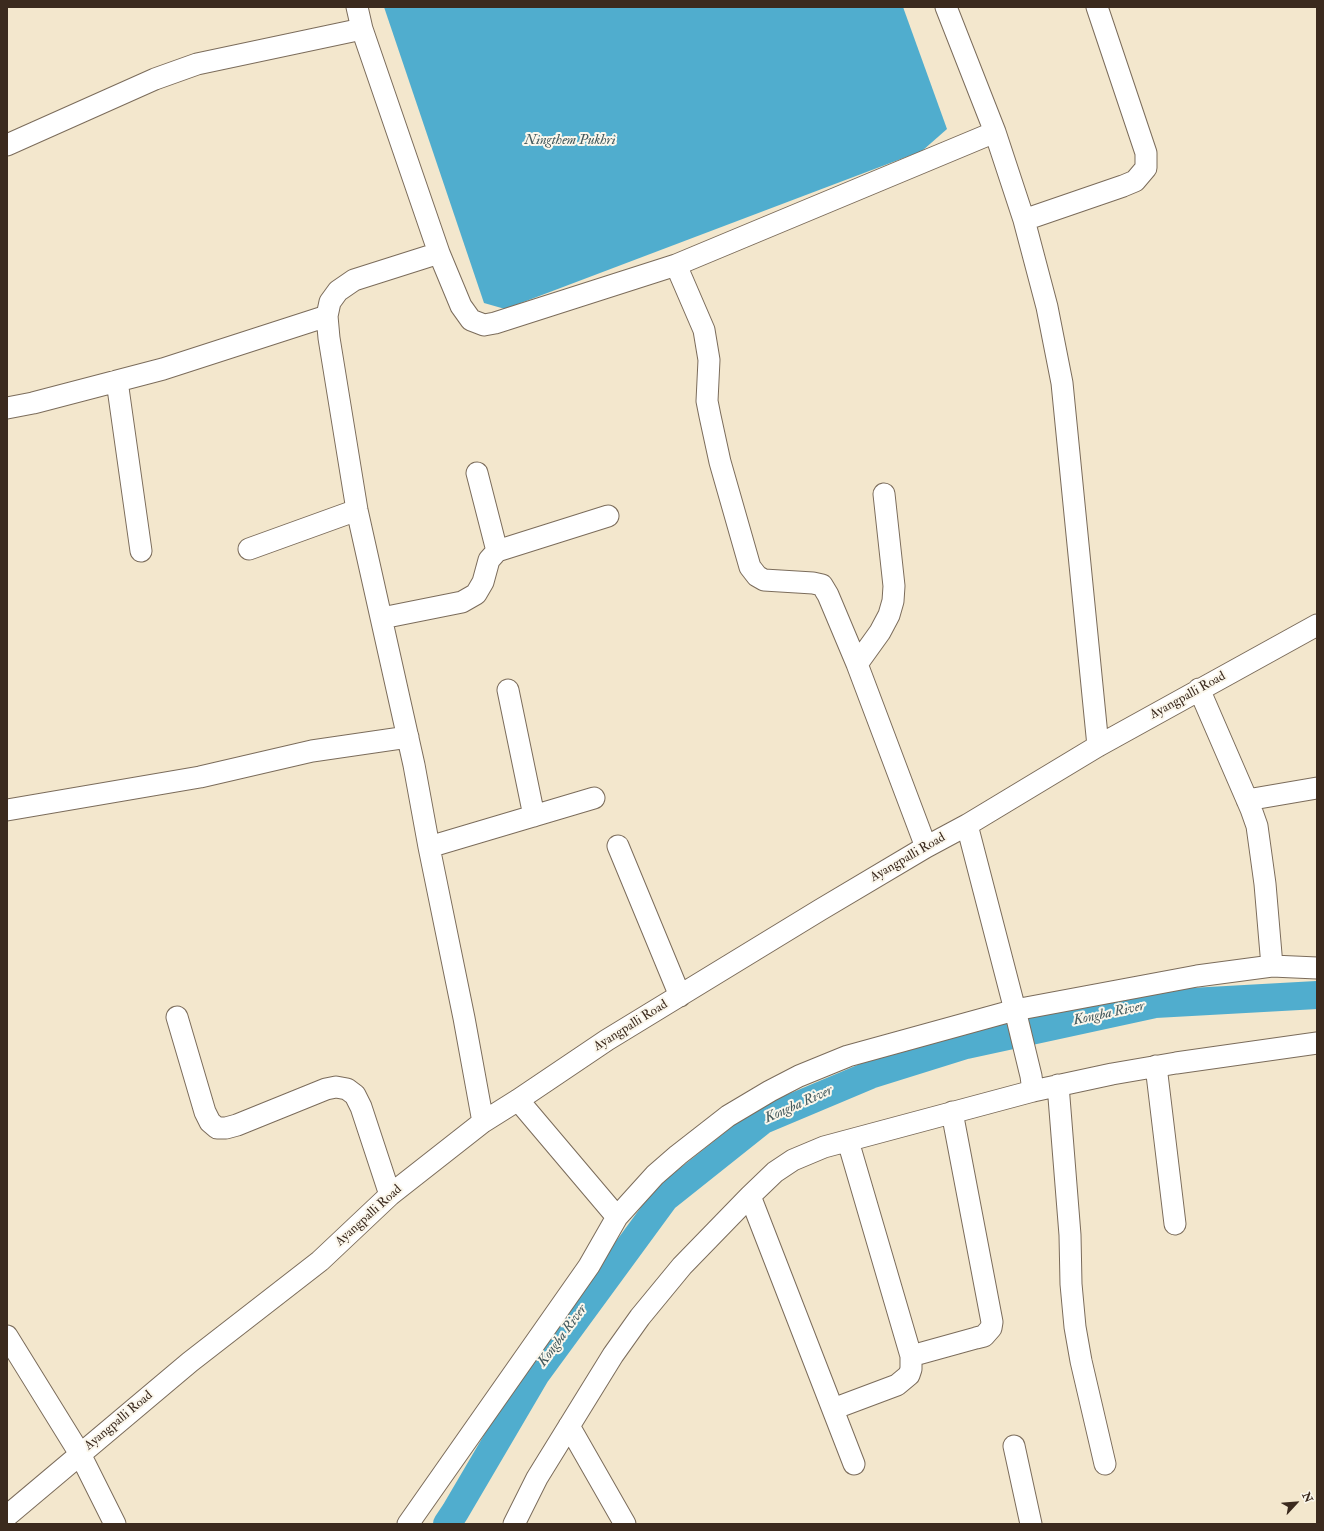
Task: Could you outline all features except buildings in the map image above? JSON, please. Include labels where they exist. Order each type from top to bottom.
[{"type":"street","points":[[357,7],[362,29],[439,253],[461,306],[472,320],[484,325],[495,323],[676,266],[995,132]]},
{"type":"street","points":[[946,7],[995,132],[1024,220],[1047,308],[1062,383],[1098,746]]},
{"type":"street","points":[[1024,220],[1135,181],[1146,168],[1146,153],[1097,7]]},
{"type":"street","points":[[7,145],[155,79],[197,64],[362,29]]},
{"type":"street","points":[[439,253],[354,280],[338,292],[330,302],[327,316],[357,510],[408,737],[464,1018],[482,1122]]},
{"type":"street","points":[[676,266],[704,330],[709,360],[707,401],[720,462],[750,567],[757,576],[764,580],[822,585],[828,595],[857,664],[926,847]]},
{"type":"street","points":[[7,408],[33,403],[163,369],[327,316]]},
{"type":"street","points":[[118,381],[141,551]]},
{"type":"street","points":[[477,473],[497,551]]},
{"type":"street","points":[[857,664],[880,632],[889,615],[893,601],[894,586],[884,494]]},
{"type":"street","points":[[249,549],[357,510]]},
{"type":"street","points":[[382,618],[462,602],[472,597],[480,588],[489,560],[497,551],[608,516]]},
{"type":"street","name":"Ayangpalli Road","points":[[7,1516],[190,1362],[320,1261],[390,1195],[482,1122],[608,1040],[820,910],[926,847],[967,825],[1098,746],[1317,625]]},
{"type":"street","points":[[508,690],[534,816]]},
{"type":"street","points":[[1199,690],[1257,826],[1272,966]]},
{"type":"street","points":[[7,810],[200,777],[312,751],[408,737]]},
{"type":"street","points":[[1247,800],[1317,788]]},
{"type":"street","points":[[429,848],[594,798]]},
{"type":"street","points":[[967,825],[1032,1083]]},
{"type":"street","points":[[618,846],[680,996]]},
{"type":"street","points":[[408,1524],[589,1266],[617,1217],[655,1176],[705,1133],[734,1113],[799,1076],[848,1056],[1190,977],[1272,966],[1317,968]]},
{"type":"street","points":[[177,1017],[205,1112],[210,1122],[217,1128],[237,1126],[326,1089],[336,1087],[347,1089],[355,1095],[361,1107],[390,1195]]},
{"type":"street","points":[[514,1524],[536,1478],[613,1356],[640,1317],[682,1266],[750,1196],[774,1172],[793,1160],[824,1147],[952,1112],[1032,1083],[1058,1085],[1156,1066],[1317,1043]]},
{"type":"street","points":[[1156,1066],[1175,1224]]},
{"type":"street","points":[[1058,1085],[1070,1235],[1071,1284],[1075,1327],[1081,1361],[1105,1464]]},
{"type":"street","points":[[518,1100],[617,1217]]},
{"type":"street","points":[[911,1356],[984,1336],[991,1328],[992,1322],[952,1112]]},
{"type":"street","points":[[833,1409],[897,1385],[909,1375],[911,1369],[911,1356],[848,1140]]},
{"type":"street","points":[[750,1196],[854,1464]]},
{"type":"street","points":[[7,1336],[80,1454],[115,1524]]},
{"type":"street","points":[[569,1426],[625,1524]]},
{"type":"street","points":[[1014,1446],[1031,1524]]},
{"type":"water","name":"Ningthem Pukhri","points":[[384,7],[903,7],[947,129],[922,151],[505,309],[484,303]]},
{"type":"waterway","name":"Kongba River","points":[[447,1524],[536,1374],[665,1198],[763,1120],[870,1075],[966,1045],[1155,1004],[1317,995]]}]
